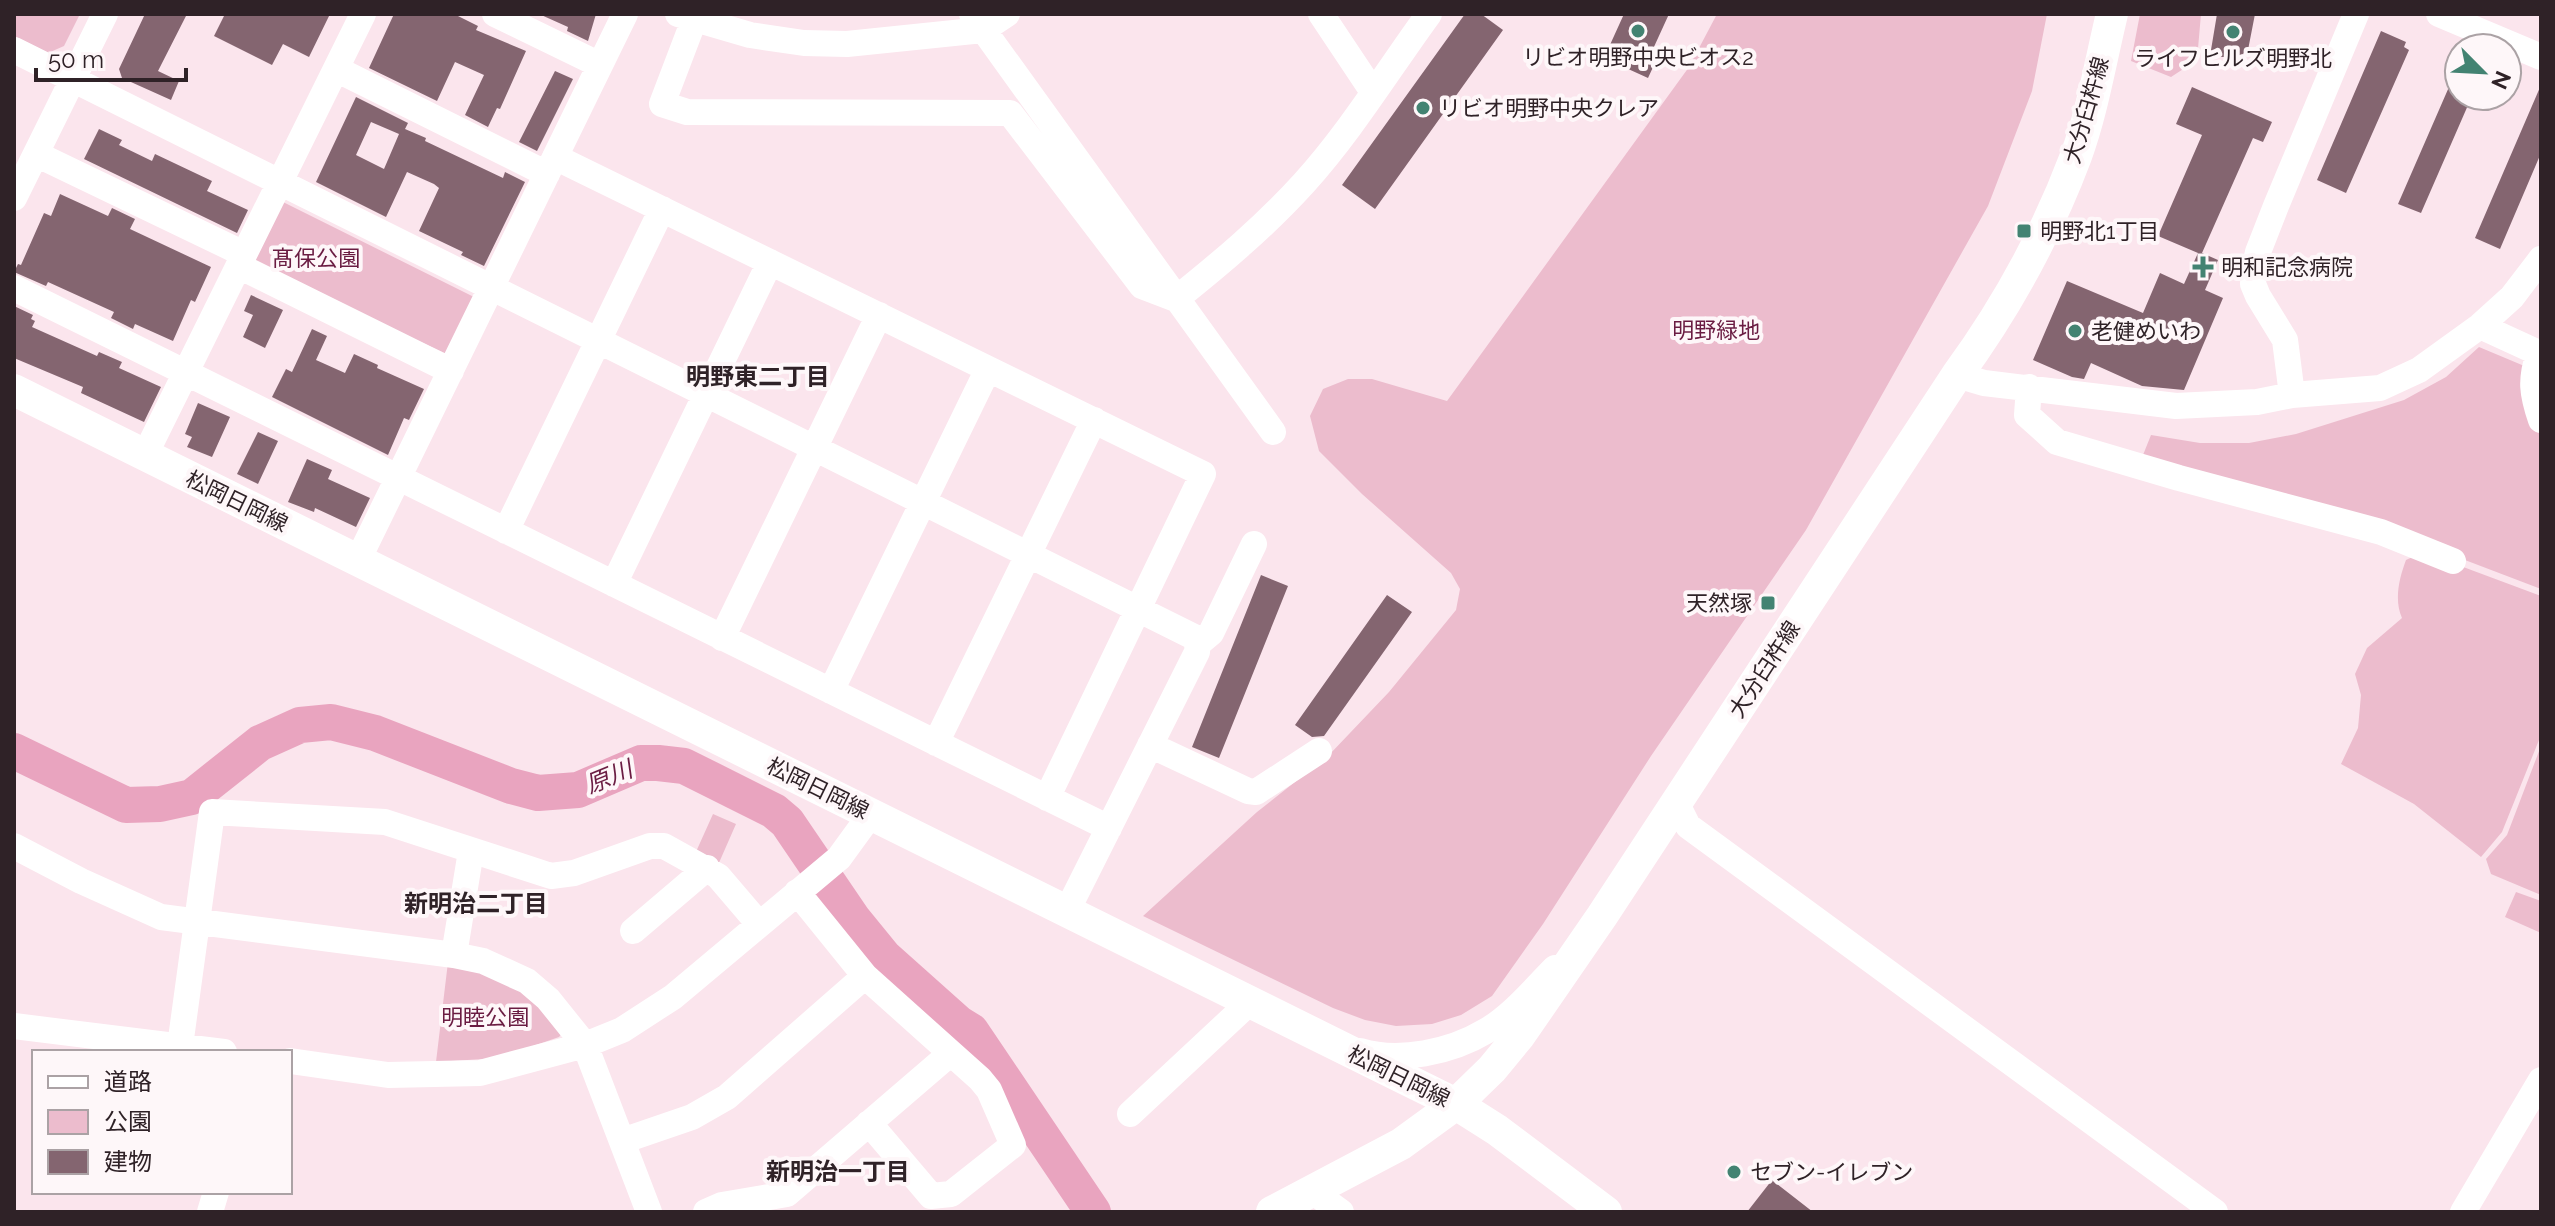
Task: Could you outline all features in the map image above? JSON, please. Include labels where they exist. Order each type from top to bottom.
[{"type":"main road","name":"大分臼杵線","points":[[1272,1212],[1401,1144],[1456,1104],[1492,1069],[1520,1035],[1602,916],[1957,375],[1991,329],[2041,234],[2076,154],[2112,14]]},
{"type":"main road","name":"松岡日岡線","points":[[14,390],[1456,1104],[1497,1130],[1606,1212]]},
{"type":"street","points":[[16,189],[105,14]]},
{"type":"street","points":[[145,455],[363,14]]},
{"type":"street","points":[[495,14],[600,65]]},
{"type":"street","points":[[358,560],[625,14]]},
{"type":"street","points":[[1007,14],[882,42],[818,43],[750,35],[686,17],[662,104],[687,112],[1010,113],[1142,286],[1176,299]]},
{"type":"street","points":[[1321,14],[1373,92]]},
{"type":"street","points":[[1176,299],[1261,228],[1305,181],[1429,14]]},
{"type":"street","points":[[2292,395],[2285,340],[2258,296],[2253,284],[2254,270],[2271,218],[2356,14]]},
{"type":"street","points":[[2439,14],[2541,57]]},
{"type":"street","points":[[977,22],[1273,432]]},
{"type":"street","points":[[14,50],[1194,635],[1199,643]]},
{"type":"street","points":[[336,69],[551,165],[662,209],[1203,474],[1047,798]]},
{"type":"street","points":[[36,154],[451,371]]},
{"type":"street","points":[[506,531],[662,209]]},
{"type":"street","points":[[1957,375],[1984,383],[2176,406],[2257,402],[2292,395],[2380,388],[2419,370],[2480,326],[2512,297],[2541,259]]},
{"type":"street","points":[[614,584],[770,262]]},
{"type":"street","points":[[14,288],[1109,828]]},
{"type":"street","points":[[722,638],[879,315]]},
{"type":"street","points":[[2480,326],[2540,354],[2531,375],[2541,420]]},
{"type":"street","points":[[831,691],[988,369]]},
{"type":"street","points":[[2029,387],[2027,415],[2057,442],[2381,532],[2453,561]]},
{"type":"street","points":[[936,743],[1094,420]]},
{"type":"street","points":[[1067,911],[1199,643],[1211,633],[1254,544]]},
{"type":"street","points":[[1150,745],[1256,792],[1319,751]]},
{"type":"street","points":[[1676,802],[1688,826],[2215,1212]]},
{"type":"street","points":[[180,1046],[212,812],[385,822],[541,874],[559,876],[660,845],[718,876],[759,924]]},
{"type":"street","points":[[292,1061],[388,1075],[480,1073],[585,1045],[622,1030],[673,997],[839,858],[871,814]]},
{"type":"street","points":[[14,846],[161,917],[454,955],[483,961],[527,981],[548,999],[585,1045],[649,1212]]},
{"type":"street","points":[[454,955],[471,851]]},
{"type":"street","points":[[633,931],[707,868]]},
{"type":"street","points":[[799,890],[865,976],[989,1090],[1013,1145],[951,1194],[931,1196],[869,1123]]},
{"type":"street","points":[[1330,1042],[1369,1054],[1402,1056],[1464,1042],[1508,1015],[1602,916]]},
{"type":"street","points":[[622,1141],[692,1117],[727,1097],[865,976]]},
{"type":"street","points":[[1130,1114],[1250,1002]]},
{"type":"street","points":[[14,1026],[209,1050]]},
{"type":"street","points":[[706,1212],[722,1205],[787,1194],[951,1053]]},
{"type":"street","points":[[2463,1212],[2541,1080]]},
{"type":"street","points":[[1312,1191],[1341,1212]]},
{"type":"green space","points":[[14,14],[80,14],[64,46],[48,53],[14,36]]},
{"type":"green space","name":"明野緑地","points":[[1717,14],[2047,14],[2032,91],[1988,206],[1806,530],[1492,996],[1461,1015],[1432,1024],[1396,1026],[1365,1020],[1333,1008],[1143,916],[1257,812],[1329,755],[1389,692],[1456,610],[1460,589],[1451,573],[1319,451],[1310,416],[1323,389],[1348,379],[1372,379],[1447,401],[1689,67]]},
{"type":"green space","points":[[2140,14],[2201,14],[2197,60],[2171,77],[2131,61]]},
{"type":"green space","name":"髙保公園","points":[[281,201],[476,298],[449,355],[258,268],[254,258]]},
{"type":"green space","points":[[2479,347],[2541,373],[2541,589],[2381,528],[2141,460],[2151,435],[2200,443],[2249,443],[2296,434],[2404,400],[2446,377]]},
{"type":"green space","points":[[2423,552],[2541,596],[2541,735],[2502,832],[2481,857],[2414,804],[2341,764],[2358,728],[2361,695],[2355,674],[2367,648],[2402,618],[2398,597],[2403,567],[2406,560]]},
{"type":"green space","points":[[2541,746],[2541,895],[2491,874],[2486,859],[2507,835]]},
{"type":"green space","points":[[713,814],[736,824],[718,865],[695,854]]},
{"type":"green space","points":[[2516,892],[2541,901],[2541,933],[2505,917]]},
{"type":"green space","name":"明睦公園","points":[[448,962],[488,972],[531,995],[564,1031],[559,1037],[499,1058],[436,1062]]},
{"type":"building","points":[[145,14],[187,14],[158,71],[179,81],[171,100],[122,78],[119,69]]},
{"type":"building","points":[[225,14],[330,14],[309,57],[283,44],[272,65],[214,36]]},
{"type":"building","points":[[394,14],[454,14],[478,26],[476,30],[526,51],[500,109],[497,108],[488,127],[465,115],[484,75],[455,62],[437,101],[369,68]]},
{"type":"building","points":[[539,14],[596,14],[588,41],[567,31],[568,27]]},
{"type":"building","name":"リビオ明野中央クレア","points":[[1465,14],[1481,14],[1503,30],[1375,209],[1342,185]]},
{"type":"building","name":"リビオ明野中央ビオス2","points":[[1624,14],[1669,14],[1653,49],[1660,52],[1648,78],[1604,58]]},
{"type":"building","name":"ライフヒルズ明野北","points":[[2217,14],[2255,14],[2248,50],[2239,57],[2219,57],[2211,50]]},
{"type":"building","points":[[2381,31],[2406,42],[2404,47],[2409,50],[2346,193],[2317,180]]},
{"type":"building","points":[[555,71],[573,79],[537,151],[519,142]]},
{"type":"building","points":[[2541,85],[2541,153],[2500,249],[2475,238]]},
{"type":"building","points":[[2192,87],[2272,122],[2263,142],[2253,138],[2202,253],[2218,260],[2205,290],[2223,298],[2184,390],[2142,386],[2091,363],[2084,379],[2072,377],[2033,360],[2067,281],[2143,313],[2160,273],[2184,284],[2198,253],[2158,236],[2202,135],[2176,124]]},
{"type":"building","points":[[356,97],[408,123],[405,129],[426,138],[425,141],[503,178],[505,172],[525,182],[484,266],[419,231],[439,188],[434,184],[407,172],[386,217],[316,182]],"holes":[[[371,122],[399,134],[384,169],[356,155]]]},
{"type":"building","points":[[2443,101],[2443,112],[2465,112],[2421,213],[2398,204]]},
{"type":"building","points":[[99,129],[122,140],[119,145],[152,161],[155,154],[212,181],[207,191],[248,210],[237,233],[84,159]]},
{"type":"building","points":[[60,194],[108,216],[112,208],[135,219],[130,229],[211,267],[195,302],[191,300],[173,341],[135,324],[133,329],[111,318],[114,312],[48,282],[46,286],[14,272],[18,264],[21,265],[44,213],[51,216]]},
{"type":"building","points":[[251,295],[283,310],[265,348],[243,337],[253,315],[244,311]]},
{"type":"building","points":[[14,306],[33,315],[31,319],[35,321],[32,327],[97,356],[99,352],[122,362],[119,368],[161,387],[144,422],[81,393],[83,387],[14,358]]},
{"type":"building","points":[[312,329],[327,336],[316,360],[345,373],[354,354],[424,389],[409,420],[404,418],[388,455],[272,397],[286,369],[292,372]]},
{"type":"building","points":[[198,403],[230,417],[212,457],[187,447],[192,437],[185,434]]},
{"type":"building","points":[[258,432],[278,441],[258,484],[237,474]]},
{"type":"building","points":[[307,459],[332,470],[328,479],[370,498],[356,527],[315,508],[314,512],[288,502]]},
{"type":"building","points":[[1261,575],[1288,586],[1219,758],[1192,747]]},
{"type":"building","points":[[1387,595],[1412,612],[1324,736],[1312,737],[1295,725]]},
{"type":"building","points":[[1772,1180],[1813,1212],[1747,1212]]},
{"type":"waterway","name":"原川","points":[[14,751],[126,805],[160,804],[192,797],[260,743],[300,725],[331,722],[375,733],[511,786],[538,793],[578,790],[641,763],[684,766],[774,811],[787,822],[853,919],[884,957],[971,1031],[1093,1212]]},
{"type":"place","name":"リビオ明野中央ビオス2","points":[[1638,31]]},
{"type":"place","name":"ライフヒルズ明野北","points":[[2233,32]]},
{"type":"place","name":"リビオ明野中央クレア","points":[[1423,108]]},
{"type":"place","name":"明野北1丁目","points":[[2024,231]]},
{"type":"place","name":"明和記念病院","points":[[2203,267]]},
{"type":"place","name":"老健めいわ","points":[[2075,331]]},
{"type":"place","name":"天然塚","points":[[1768,603]]},
{"type":"place","name":"セブン-イレブン","points":[[1734,1172]]},
{"type":"district","name":"明野東二丁目","points":[[758,377]]},
{"type":"district","name":"新明治二丁目","points":[[476,904]]},
{"type":"district","name":"新明治一丁目","points":[[838,1172]]}]
